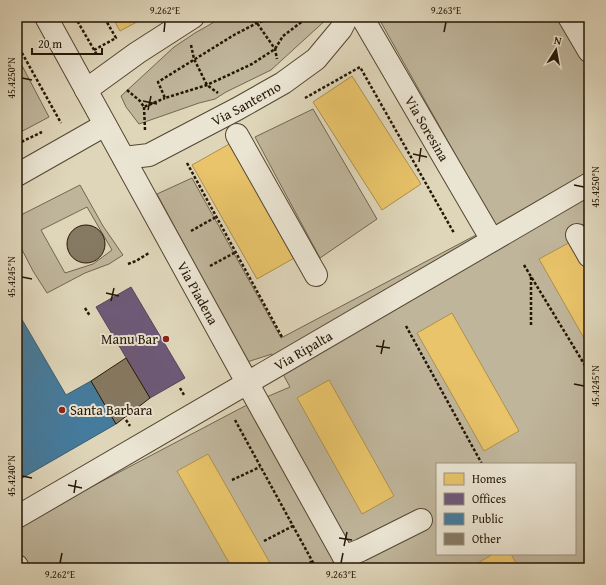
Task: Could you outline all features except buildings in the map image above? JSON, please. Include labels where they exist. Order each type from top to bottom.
[{"type":"street","name":"Via Piadena","points":[[46,17],[347,562]]},
{"type":"street","points":[[86,90],[138,53],[193,17]]},
{"type":"street","name":"Via Santerno","points":[[124,158],[149,155],[283,83],[316,59],[341,29],[347,17]]},
{"type":"street","name":"Via Soresina","points":[[362,17],[492,240]]},
{"type":"street","points":[[569,17],[589,51]]},
{"type":"street","points":[[17,175],[105,125]]},
{"type":"street","points":[[237,135],[316,275]]},
{"type":"street","name":"Via Ripalta","points":[[17,517],[589,184]]},
{"type":"street","points":[[577,235],[589,256]]},
{"type":"street","points":[[347,562],[361,550],[421,520]]},
{"type":"path","points":[[94,50],[116,38],[104,17]]},
{"type":"path","points":[[250,17],[275,48]]},
{"type":"path","points":[[165,98],[158,82],[234,35],[257,24],[277,17]]},
{"type":"path","points":[[126,89],[140,101],[144,107],[165,98],[207,85],[252,64],[275,48],[283,36],[308,17]]},
{"type":"path","points":[[17,44],[61,123],[55,126]]},
{"type":"path","points":[[194,59],[207,85],[237,109]]},
{"type":"path","points":[[360,67],[454,233]]},
{"type":"path","points":[[17,144],[48,129]]},
{"type":"path","points":[[187,162],[293,356]]},
{"type":"path","points":[[210,266],[236,252]]},
{"type":"path","points":[[524,265],[531,274],[589,372]]},
{"type":"path","points":[[531,274],[531,325]]},
{"type":"path","points":[[85,308],[90,316]]},
{"type":"path","points":[[406,326],[481,463]]},
{"type":"path","points":[[235,420],[316,568]]},
{"type":"path","points":[[232,480],[260,467]]},
{"type":"path","points":[[264,542],[293,526]]},
{"type":"path","points":[[310,568],[312,560]]},
{"type":"shaded area","points":[[223,17],[329,17],[271,70],[215,99],[139,124],[126,107],[121,96],[174,47]]},
{"type":"shaded area","points":[[378,17],[589,17],[589,222],[579,227],[589,224],[589,568],[17,568],[17,526],[243,407],[290,387],[272,354],[247,362],[157,194],[192,178],[281,338],[495,225]]},
{"type":"shaded area","points":[[17,56],[49,117],[17,134]]},
{"type":"shaded area","points":[[313,109],[377,219],[320,258],[255,137]]},
{"type":"shaded area","points":[[80,185],[103,226],[123,255],[109,264],[85,273],[47,293],[33,271],[17,240],[17,217]],"holes":[[[87,207],[112,250],[93,264],[65,273],[41,230]]]},
{"type":"place","name":"Manu Bar","points":[[166,339]]},
{"type":"place","name":"Santa Barbara","points":[[62,410]]}]
